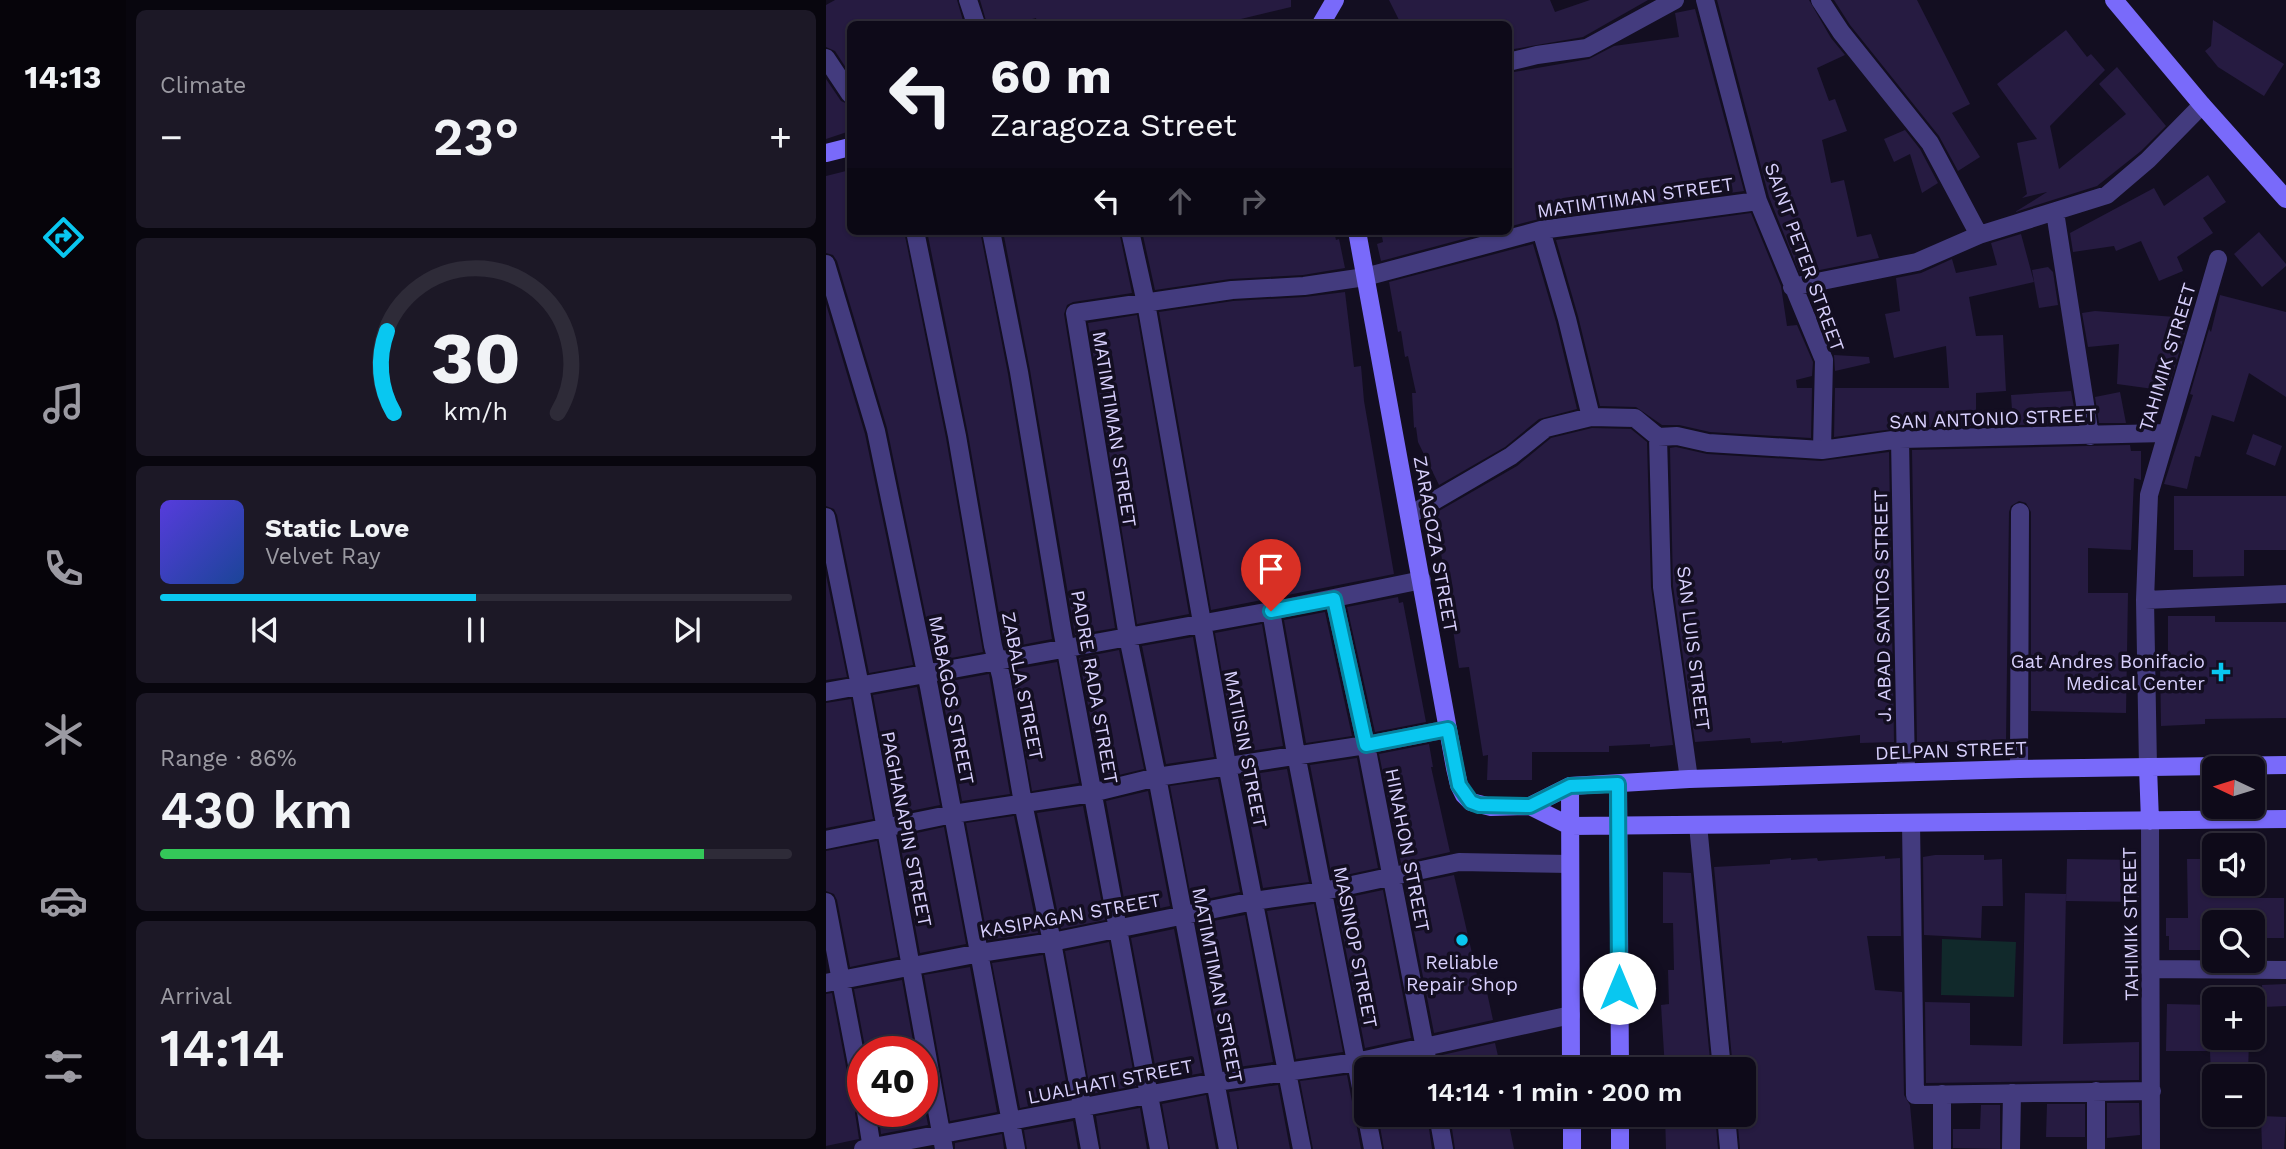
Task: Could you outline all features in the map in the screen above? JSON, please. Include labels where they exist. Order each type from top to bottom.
[{"type":"street","points":[[968,0],[975,21]]},
{"type":"street","points":[[1323,21],[1335,0]]},
{"type":"street","points":[[1512,61],[1587,48],[1675,0]]},
{"type":"street","name":"SAINT PETER STREET","points":[[1705,0],[1758,201],[1824,360],[1822,450]]},
{"type":"street","points":[[1820,0],[1841,33],[1930,143],[1979,235]]},
{"type":"street","points":[[2114,0],[2202,106],[2286,199]]},
{"type":"street","points":[[826,58],[847,90]]},
{"type":"street","points":[[1792,287],[1917,262],[1979,235],[2099,199],[2112,192],[2202,106]]},
{"type":"street","points":[[826,153],[847,148]]},
{"type":"street","name":"MATIMTIMAN STREET","points":[[1228,1149],[1128,637],[1075,313],[1232,290],[1304,286],[1366,276],[1541,230],[1758,201]]},
{"type":"street","points":[[2055,212],[2090,436]]},
{"type":"street","points":[[1541,230],[1567,319],[1591,417]]},
{"type":"street","name":"ZABALA STREET","points":[[916,235],[957,436],[996,661],[1090,1149]]},
{"type":"street","name":"PADRE RADA STREET","points":[[992,235],[1019,372],[1066,649],[1159,1149]]},
{"type":"street","name":"MATIISIN STREET","points":[[1131,235],[1146,303],[1227,765],[1303,1149]]},
{"type":"street","name":"ZARAGOZA STREET","points":[[1358,235],[1459,785],[1471,802],[1491,807],[1530,806],[1570,786],[1618,784]]},
{"type":"street","name":"TAHIMIK STREET","points":[[2151,1149],[2150,821],[2145,600],[2149,495],[2218,259]]},
{"type":"street","name":"MABAGOS STREET","points":[[826,264],[876,432],[927,674],[1016,1149]]},
{"type":"street","points":[[1410,515],[1511,456],[1546,428],[1591,417],[1635,418],[1658,437]]},
{"type":"street","name":"SAN ANTONIO STREET","points":[[1658,437],[1676,436],[1708,443],[1822,450],[1899,439],[2166,433]]},
{"type":"street","name":"SAN LUIS STREET","points":[[1658,437],[1662,587],[1689,779]]},
{"type":"street","name":"J. ABAD SANTOS STREET","points":[[1899,439],[1906,772]]},
{"type":"street","points":[[2019,769],[2020,512]]},
{"type":"street","name":"PAGHANAPIN STREET","points":[[826,517],[860,686],[943,1142]]},
{"type":"street","points":[[826,692],[1271,611],[1422,580]]},
{"type":"street","points":[[2145,600],[2286,594]]},
{"type":"street","name":"HINAHON STREET","points":[[1334,599],[1366,745],[1427,1057]]},
{"type":"street","name":"MASINOP STREET","points":[[1271,611],[1355,1057]]},
{"type":"street","points":[[826,840],[953,814],[1092,793],[1157,776],[1366,745],[1448,729]]},
{"type":"street","name":"DELPAN STREET","points":[[1618,784],[1906,772],[2286,765]]},
{"type":"street","points":[[1618,784],[1620,1057]]},
{"type":"street","points":[[1570,786],[1572,1057]]},
{"type":"street","name":"ZARAGOZA STREET","points":[[1530,806],[1570,826],[1619,826]]},
{"type":"street","points":[[1619,826],[2286,819]]},
{"type":"street","points":[[1911,823],[1915,1095],[2152,1091]]},
{"type":"street","points":[[1698,825],[1720,1057]]},
{"type":"street","name":"KASIPAGAN STREET","points":[[833,982],[1254,901],[1324,891],[1459,862],[1570,864]]},
{"type":"street","points":[[826,902],[833,982],[847,1036]]},
{"type":"street","points":[[2151,970],[2286,970]]},
{"type":"street","name":"LUALHATI STREET","points":[[1376,1057],[1571,1015]]},
{"type":"street","name":"LUALHATI STREET","points":[[869,1148],[943,1142],[1010,1121],[1216,1082],[1354,1062]]},
{"type":"street","points":[[2096,1091],[2096,1149]]},
{"type":"street","points":[[2011,1149],[2012,1093]]},
{"type":"street","points":[[1942,1094],[1942,1149]]},
{"type":"street","points":[[867,1127],[869,1148]]},
{"type":"street","name":"MASINOP STREET","points":[[1369,1127],[1373,1149]]},
{"type":"street","points":[[1440,1127],[1444,1149]]},
{"type":"street","points":[[1572,1127],[1572,1149]]},
{"type":"street","points":[[1620,1127],[1620,1149]]},
{"type":"street","points":[[1727,1127],[1729,1149]]},
{"type":"green space","points":[[1942,939],[2016,942],[2014,997],[1941,995]]},
{"type":"building","points":[[835,0],[957,0],[963,21],[847,21],[847,69],[835,51],[826,47],[826,5]]},
{"type":"building","points":[[980,0],[1291,0],[1291,7],[1233,21],[1036,21],[1036,18],[1025,21],[986,21]]},
{"type":"building","points":[[1389,0],[1550,0],[1555,12],[1590,0],[1648,0],[1583,37],[1512,49],[1512,21],[1400,21]]},
{"type":"building","points":[[1717,0],[1809,0],[1831,38],[1845,55],[1817,68],[1829,101],[1835,99],[1847,131],[1822,140],[1831,183],[1844,180],[1857,237],[1871,234],[1879,258],[1800,274],[1769,197]]},
{"type":"building","points":[[1834,0],[1917,0],[1970,104],[1952,113],[1980,157],[1958,171],[1939,136],[1850,25]]},
{"type":"building","points":[[1695,9],[1744,191],[1539,219],[1512,226],[1512,72],[1589,59],[1614,46],[1679,37],[1675,13]]},
{"type":"building","points":[[2213,20],[2284,64],[2264,96],[2218,67],[2205,51],[2211,46]]},
{"type":"building","points":[[2066,30],[2087,57],[2091,54],[2105,70],[2050,126],[2059,169],[2126,114],[2099,84],[2117,67],[2166,126],[2141,151],[2097,186],[2015,212],[2047,192],[2022,198],[2027,194],[2017,143],[2037,139],[1997,84]]},
{"type":"building","points":[[826,79],[841,101],[847,104],[847,132],[826,139]]},
{"type":"building","points":[[1905,130],[1920,149],[1938,183],[1922,193],[1910,154],[1894,162],[1884,139]]},
{"type":"building","points":[[847,171],[847,235],[905,235],[946,438],[983,652],[935,661],[887,428],[837,261],[833,255],[826,253],[826,176]]},
{"type":"building","points":[[2208,175],[2226,202],[2203,218],[2213,233],[2177,257],[2183,271],[2159,281],[2141,241],[2116,251],[2114,246],[2073,252],[2070,233],[2154,188],[2164,206]]},
{"type":"building","points":[[1751,213],[1781,286],[1787,326],[1797,325],[1813,362],[1812,376],[1796,380],[1797,388],[1812,388],[1811,438],[1710,432],[1679,425],[1662,425],[1636,407],[1600,406],[1556,240]]},
{"type":"building","points":[[2259,232],[2286,264],[2262,287],[2234,254]]},
{"type":"building","points":[[2021,234],[2034,282],[1969,297],[1976,336],[2003,335],[2006,391],[1976,393],[1976,426],[1900,428],[1834,437],[1835,388],[1949,388],[1946,346],[1894,358],[1885,314],[1900,311],[1896,278],[1921,273],[1952,259],[1956,273],[1997,265],[1991,243]]},
{"type":"building","points":[[928,235],[981,235],[1008,374],[1052,639],[1005,648],[968,434]]},
{"type":"building","points":[[1004,235],[1120,235],[1132,293],[1073,302],[1067,305],[1064,314],[1115,628],[1075,635],[1030,370]]},
{"type":"building","points":[[1143,235],[1335,235],[1336,240],[1339,239],[1345,268],[1303,275],[1230,279],[1155,290]]},
{"type":"building","points":[[1382,235],[1478,235],[1381,261],[1377,244],[1383,242]]},
{"type":"building","points":[[1533,244],[1556,322],[1577,409],[1539,419],[1505,447],[1439,485],[1418,442],[1416,427],[1414,428],[1412,393],[1416,393],[1408,356],[1405,357],[1401,331],[1398,332],[1389,282]]},
{"type":"building","points":[[2048,267],[2053,272],[2058,305],[2039,308],[2032,270]]},
{"type":"building","points":[[1345,292],[1354,367],[1361,366],[1364,401],[1394,574],[1211,610],[1159,312],[1233,301]]},
{"type":"building","points":[[2220,295],[2286,312],[2286,397],[2249,373],[2234,422],[2212,415],[2200,457],[2195,456],[2187,489],[2164,484],[2193,395],[2190,394],[2209,329],[2211,332]]},
{"type":"building","points":[[826,304],[865,434],[913,665],[869,673],[837,515],[834,509],[826,506]]},
{"type":"building","points":[[2095,311],[2189,318],[2168,391],[2117,384],[2119,344],[2088,347],[2082,313]]},
{"type":"building","points":[[1137,315],[1189,614],[1137,624],[1088,323]]},
{"type":"building","points":[[1834,355],[1869,357],[1870,363],[1835,371]]},
{"type":"building","points":[[2071,391],[2077,424],[2013,425],[2011,395]]},
{"type":"building","points":[[2120,392],[2126,423],[2099,423],[2095,397]]},
{"type":"building","points":[[1592,428],[1631,429],[1647,442],[1651,587],[1673,745],[1609,746],[1609,752],[1532,752],[1532,780],[1487,780],[1488,755],[1483,756],[1469,667],[1459,668],[1441,553],[1438,553],[1432,515],[1517,466],[1551,438]]},
{"type":"building","points":[[2253,434],[2282,446],[2275,466],[2246,454]]},
{"type":"building","points":[[2130,445],[2131,451],[2141,451],[2141,480],[2134,478],[2131,550],[2088,548],[2088,593],[2128,593],[2126,713],[2031,711],[2031,512],[2026,503],[2019,501],[2011,506],[2009,512],[2006,742],[1917,742],[1912,450]]},
{"type":"building","points":[[1670,448],[1707,454],[1821,461],[1889,452],[1894,742],[1860,743],[1860,735],[1782,743],[1751,743],[1750,738],[1695,742],[1673,586]]},
{"type":"building","points":[[2174,496],[2286,496],[2286,550],[2244,550],[2244,576],[2193,577],[2193,550],[2174,550]]},
{"type":"building","points":[[826,575],[847,677],[826,680]]},
{"type":"building","points":[[1398,597],[1399,603],[1403,602],[1426,722],[1375,732],[1347,607]]},
{"type":"building","points":[[1325,612],[1352,736],[1306,743],[1284,620]]},
{"type":"building","name":"Gat Andres Bonifacio Medical Center","points":[[2168,616],[2215,616],[2215,622],[2286,622],[2286,718],[2205,719],[2205,724],[2161,726],[2160,656],[2168,655]]},
{"type":"building","points":[[1262,624],[1283,746],[1236,753],[1215,633]]},
{"type":"building","points":[[1193,637],[1214,757],[1166,764],[1142,646]]},
{"type":"building","points":[[1119,650],[1144,769],[1102,779],[1079,658]]},
{"type":"building","points":[[1057,662],[1079,783],[1032,791],[1011,670]]},
{"type":"building","points":[[989,674],[1010,794],[962,801],[940,683]]},
{"type":"building","points":[[917,687],[940,805],[895,814],[873,695]]},
{"type":"building","points":[[851,699],[873,819],[826,828],[826,703]]},
{"type":"building","points":[[1429,744],[1431,767],[1450,852],[1401,863],[1379,754]]},
{"type":"building","points":[[1357,758],[1378,868],[1332,878],[1310,765]]},
{"type":"building","points":[[1287,769],[1309,882],[1263,888],[1241,776]]},
{"type":"building","points":[[1218,779],[1240,892],[1192,902],[1170,786]]},
{"type":"building","points":[[1148,791],[1170,906],[1127,915],[1106,801]]},
{"type":"building","points":[[1083,806],[1105,920],[1061,929],[1037,813]]},
{"type":"building","points":[[1014,816],[1038,933],[988,940],[966,823]]},
{"type":"building","points":[[944,827],[966,944],[920,953],[899,837]]},
{"type":"building","points":[[877,841],[898,957],[850,967],[837,900],[834,894],[826,891],[826,851]]},
{"type":"building","points":[[1984,855],[1984,860],[2002,859],[2003,906],[1982,906],[1981,938],[1924,935],[1923,857]]},
{"type":"building","points":[[1885,856],[1885,859],[1900,858],[1901,936],[1867,936],[1875,990],[1902,992],[1904,1095],[1910,1105],[1914,1149],[1740,1149],[1738,1127],[1756,1127],[1756,1057],[1732,1057],[1714,867],[1770,864],[1770,860],[1791,858],[1817,858],[1818,861]]},
{"type":"building","points":[[2067,859],[2139,860],[2139,902],[2066,901]]},
{"type":"building","points":[[2187,859],[2202,859],[2202,896],[2284,898],[2284,938],[2265,938],[2265,910],[2202,910],[2202,950],[2169,950],[2166,918],[2188,918]]},
{"type":"building","points":[[1663,872],[1691,873],[1710,1057],[1664,1057],[1661,1005],[1669,1004],[1668,970],[1674,970],[1673,923],[1663,923]]},
{"type":"building","points":[[1454,875],[1477,975],[1483,974],[1493,1020],[1434,1033],[1405,885]]},
{"type":"building","points":[[1383,890],[1411,1038],[1365,1048],[1336,900]]},
{"type":"building","points":[[2025,893],[2066,894],[2063,1044],[2139,1042],[2139,1080],[1926,1083],[1925,1002],[1970,1003],[1970,1045],[2022,1046]]},
{"type":"building","points":[[1314,904],[1343,1052],[1296,1059],[1267,911]]},
{"type":"building","points":[[1245,915],[1273,1062],[1224,1069],[1197,924]]},
{"type":"building","points":[[1174,929],[1202,1073],[1158,1081],[1131,938]]},
{"type":"building","points":[[1109,942],[1136,1086],[1091,1094],[1065,951]]},
{"type":"building","points":[[1043,955],[1069,1098],[1020,1108],[992,963]]},
{"type":"building","points":[[970,967],[997,1112],[950,1121],[938,1054],[938,1036],[935,1036],[924,975]]},
{"type":"building","points":[[902,980],[912,1036],[863,1036],[854,989]]},
{"type":"building","points":[[2286,984],[2286,1006],[2265,1007],[2265,987],[2262,985]]},
{"type":"building","points":[[832,993],[847,1072],[847,1127],[857,1127],[859,1139],[826,1146],[826,994]]},
{"type":"building","points":[[2167,1004],[2202,1005],[2202,1050],[2249,1050],[2248,1064],[2211,1064],[2210,1051],[2166,1051]]},
{"type":"building","points":[[1495,1043],[1498,1057],[1438,1057]]},
{"type":"building","points":[[1347,1075],[1354,1127],[1357,1127],[1361,1149],[1313,1149],[1300,1081]]},
{"type":"building","points":[[1278,1085],[1290,1149],[1239,1149],[1229,1092]]},
{"type":"building","points":[[1206,1095],[1216,1149],[1170,1149],[1162,1104]]},
{"type":"building","points":[[2107,1103],[2139,1103],[2140,1135],[2107,1138]]},
{"type":"building","points":[[2047,1104],[2085,1104],[2085,1137],[2046,1137]]},
{"type":"building","points":[[1981,1105],[2000,1105],[2000,1149],[1953,1148],[1953,1129],[1980,1129]]},
{"type":"building","points":[[1140,1108],[1147,1149],[1101,1149],[1096,1116]]},
{"type":"building","points":[[2265,1116],[2286,1117],[2284,1149],[2262,1149],[2261,1127],[2265,1127]]},
{"type":"building","points":[[1073,1121],[1078,1149],[1027,1149],[1024,1130]]},
{"type":"building","points":[[880,1127],[918,1127],[881,1134]]},
{"type":"building","points":[[1380,1127],[1429,1127],[1432,1149],[1384,1149]]},
{"type":"building","points":[[1452,1127],[1509,1127],[1514,1149],[1455,1149]]},
{"type":"building","points":[[1665,1127],[1716,1127],[1718,1149],[1666,1149]]},
{"type":"building","points":[[1002,1134],[1004,1149],[955,1149],[955,1143]]},
{"type":"place","name":"Gat Andres Bonifacio Medical Center","points":[[2221,672]]},
{"type":"place","name":"Reliable Repair Shop","points":[[1462,940]]},
{"type":"route","points":[[1271,611],[1334,599],[1366,745],[1448,729],[1459,785],[1471,802],[1491,807],[1530,806],[1570,786],[1618,784],[1619,988]]}]
